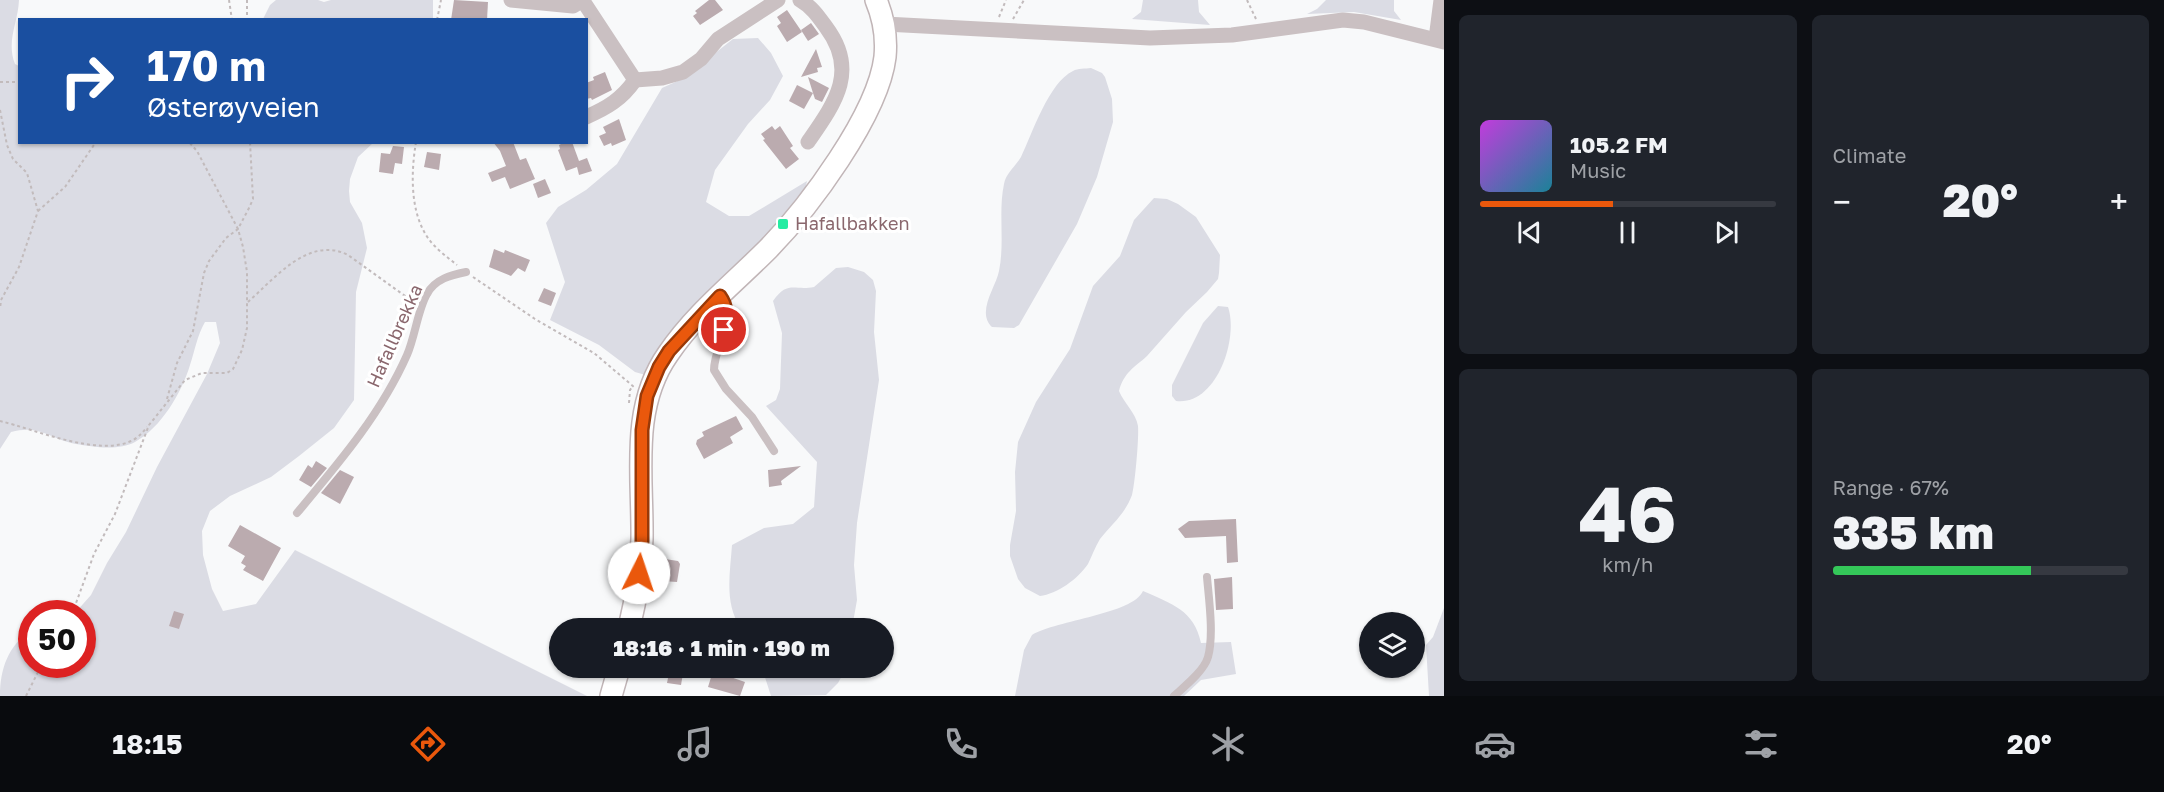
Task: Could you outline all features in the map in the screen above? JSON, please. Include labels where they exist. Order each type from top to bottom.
[{"type":"main road","points":[[631,618],[642,541],[642,430],[647,396],[659,367],[669,351],[799,214],[844,150],[878,82],[885,60],[885,24],[876,0]]},
{"type":"main road","points":[[611,696],[616,678]]},
{"type":"street","points":[[511,0],[573,6],[583,1],[635,80]]},
{"type":"street","points":[[635,80],[662,78],[683,72],[701,59],[718,39],[778,0]]},
{"type":"street","points":[[800,0],[812,7],[834,38],[843,71],[838,94],[808,142]]},
{"type":"street","points":[[885,24],[1150,38],[1232,34],[1342,20],[1364,22],[1440,40],[1441,0]]},
{"type":"street","points":[[588,116],[607,108],[626,93],[635,80]]},
{"type":"lane","name":"Hafallbrekka","points":[[297,513],[368,426],[407,355],[426,294],[436,283],[466,272]]},
{"type":"lane","points":[[720,296],[725,303],[727,318],[714,369],[726,389],[752,417],[774,451]]},
{"type":"lane","points":[[1174,696],[1191,680],[1208,658],[1210,624],[1207,577]]},
{"type":"path","points":[[229,0],[232,18]]},
{"type":"path","points":[[247,0],[247,18]]},
{"type":"path","points":[[437,18],[441,0]]},
{"type":"path","points":[[1003,29],[1000,14],[1006,0]]},
{"type":"path","points":[[1003,29],[1024,0]]},
{"type":"path","points":[[1246,0],[1263,30]]},
{"type":"path","points":[[0,82],[18,82]]},
{"type":"path","points":[[0,110],[7,145],[13,159],[27,174],[38,211]]},
{"type":"path","points":[[0,309],[8,285],[25,253],[38,211],[65,187],[95,144]]},
{"type":"path","points":[[0,421],[60,440],[98,444],[125,443],[135,439],[149,425],[185,380],[194,375],[227,373],[233,369],[242,350],[247,328],[248,272],[238,230],[191,144]]},
{"type":"path","points":[[166,402],[172,378],[193,331],[206,267],[215,250],[238,230],[253,199],[250,144]]},
{"type":"path","points":[[416,144],[412,176],[416,203],[426,234],[436,248],[466,272],[535,319],[594,353],[640,394],[647,396]]},
{"type":"path","points":[[248,303],[297,259],[310,253],[339,250],[410,300],[423,306]]},
{"type":"path","points":[[77,600],[94,554],[118,505],[149,425]]},
{"type":"path","points":[[26,696],[35,678]]},
{"type":"shaded area","points":[[0,0],[19,0],[12,40],[13,56],[15,64],[18,66],[18,144],[372,144],[358,157],[350,179],[349,191],[350,202],[362,223],[367,248],[356,292],[354,400],[334,428],[299,456],[271,477],[230,496],[210,511],[202,531],[203,555],[212,589],[223,611],[256,604],[295,550],[587,696],[0,696],[4,667],[18,641],[18,678],[96,678],[96,600],[87,600],[126,532],[157,467],[207,374],[220,343],[216,322],[205,322],[176,398],[162,419],[135,442],[121,447],[98,447],[67,442],[37,431],[11,432],[0,449]]},
{"type":"shaded area","points":[[276,0],[324,2],[331,0],[433,0],[433,18],[264,18],[270,5]]},
{"type":"shaded area","points":[[1143,0],[1198,0],[1199,12],[1210,25],[1132,19],[1141,12]]},
{"type":"shaded area","points":[[1326,0],[1394,0],[1394,11],[1401,20],[1354,12],[1307,14],[1317,9]]},
{"type":"shaded area","points":[[758,38],[771,53],[783,76],[770,100],[748,124],[715,170],[706,202],[729,216],[749,216],[807,181],[803,200],[709,291],[662,343],[649,376],[635,372],[599,345],[550,320],[565,282],[546,223],[558,207],[586,190],[617,164],[662,88],[682,79],[733,39]]},
{"type":"shaded area","points":[[1091,68],[1105,77],[1112,99],[1113,122],[1097,177],[1077,224],[1019,325],[1014,328],[992,327],[988,321],[986,307],[1001,260],[1002,195],[1005,180],[1021,157],[1042,110],[1056,86],[1073,71]]},
{"type":"shaded area","points":[[1154,198],[1167,199],[1196,217],[1220,255],[1218,279],[1124,379],[1119,391],[1138,426],[1132,495],[1122,513],[1100,539],[1084,570],[1060,589],[1040,596],[1025,588],[1018,579],[1010,556],[1016,511],[1015,472],[1018,442],[1036,402],[1070,349],[1093,286],[1120,256],[1134,220]]},
{"type":"shaded area","points":[[848,267],[864,272],[873,280],[876,291],[874,332],[879,380],[857,523],[854,565],[857,600],[854,618],[736,618],[730,599],[732,545],[764,528],[793,524],[814,507],[817,462],[766,406],[776,400],[780,389],[782,333],[773,301],[787,288],[814,287],[836,268]]},
{"type":"shaded area","points":[[1218,306],[1228,307],[1231,320],[1227,352],[1221,368],[1203,393],[1190,400],[1176,401],[1172,396],[1172,385],[1203,323]]},
{"type":"shaded area","points":[[1143,591],[1172,604],[1187,615],[1198,632],[1201,643],[1231,642],[1236,674],[1201,680],[1184,696],[1015,696],[1024,650],[1032,635],[1058,625],[1110,611],[1136,599]]},
{"type":"shaded area","points":[[1444,608],[1444,696],[1429,696],[1426,645],[1433,637]]},
{"type":"shaded area","points":[[765,678],[841,678],[826,695],[771,696]]},
{"type":"building","points":[[454,0],[488,2],[487,18],[451,18]]},
{"type":"building","points":[[709,0],[715,0],[723,10],[700,25],[693,16],[697,13],[695,11]]},
{"type":"building","points":[[787,10],[802,32],[787,42],[777,26],[781,23],[777,17]]},
{"type":"building","points":[[811,23],[819,34],[808,41],[801,30]]},
{"type":"building","points":[[816,49],[822,67],[817,68],[818,72],[801,77]]},
{"type":"building","points":[[605,72],[612,90],[592,100],[588,99],[588,82],[594,80],[593,77]]},
{"type":"building","points":[[808,77],[829,88],[822,102],[815,99]]},
{"type":"building","points":[[797,85],[813,93],[804,109],[789,101]]},
{"type":"building","points":[[619,119],[626,140],[612,146],[611,143],[604,146],[599,136],[606,133],[603,127]]},
{"type":"building","points":[[772,126],[775,130],[780,126],[793,146],[790,148],[799,159],[786,169],[763,140],[765,139],[761,134]]},
{"type":"building","points":[[495,144],[514,144],[520,160],[526,158],[535,179],[510,189],[505,177],[492,182],[488,173],[506,166]]},
{"type":"building","points":[[573,144],[579,161],[587,158],[592,171],[579,175],[577,167],[566,171],[558,150],[559,145]]},
{"type":"building","points":[[393,146],[404,147],[402,164],[395,163],[393,174],[379,172],[381,153],[390,154]]},
{"type":"building","points":[[427,152],[441,154],[439,170],[424,167]]},
{"type":"building","points":[[545,179],[551,193],[538,198],[533,184]]},
{"type":"building","points":[[494,249],[504,253],[505,250],[530,260],[525,272],[518,268],[511,276],[489,267]]},
{"type":"building","points":[[544,288],[556,293],[551,306],[538,301]]},
{"type":"building","points":[[736,416],[743,429],[730,437],[733,443],[704,459],[696,444],[697,440],[704,436],[702,432]]},
{"type":"building","points":[[316,461],[327,468],[311,487],[299,480],[308,465],[312,468]]},
{"type":"building","points":[[801,466],[781,481],[782,485],[769,487],[768,470]]},
{"type":"building","points":[[340,470],[354,477],[340,504],[321,493]]},
{"type":"building","points":[[1236,519],[1238,562],[1227,563],[1226,536],[1185,538],[1178,529],[1189,521]]},
{"type":"building","points":[[240,525],[281,548],[263,581],[243,570],[246,566],[241,563],[245,556],[228,546]]},
{"type":"building","points":[[665,559],[678,561],[680,564],[677,582],[662,581]]},
{"type":"building","points":[[1232,577],[1233,609],[1216,610],[1214,579]]},
{"type":"building","points":[[174,611],[184,614],[179,629],[169,626]]},
{"type":"building","points":[[668,678],[682,678],[681,685],[667,683]]},
{"type":"building","points":[[711,678],[733,678],[745,682],[740,696],[708,687]]},
{"type":"place","name":"Hafallbakken","points":[[783,224]]},
{"type":"route","points":[[639,573],[642,541],[642,430],[649,388],[669,351],[720,296],[727,311],[724,330]]}]
